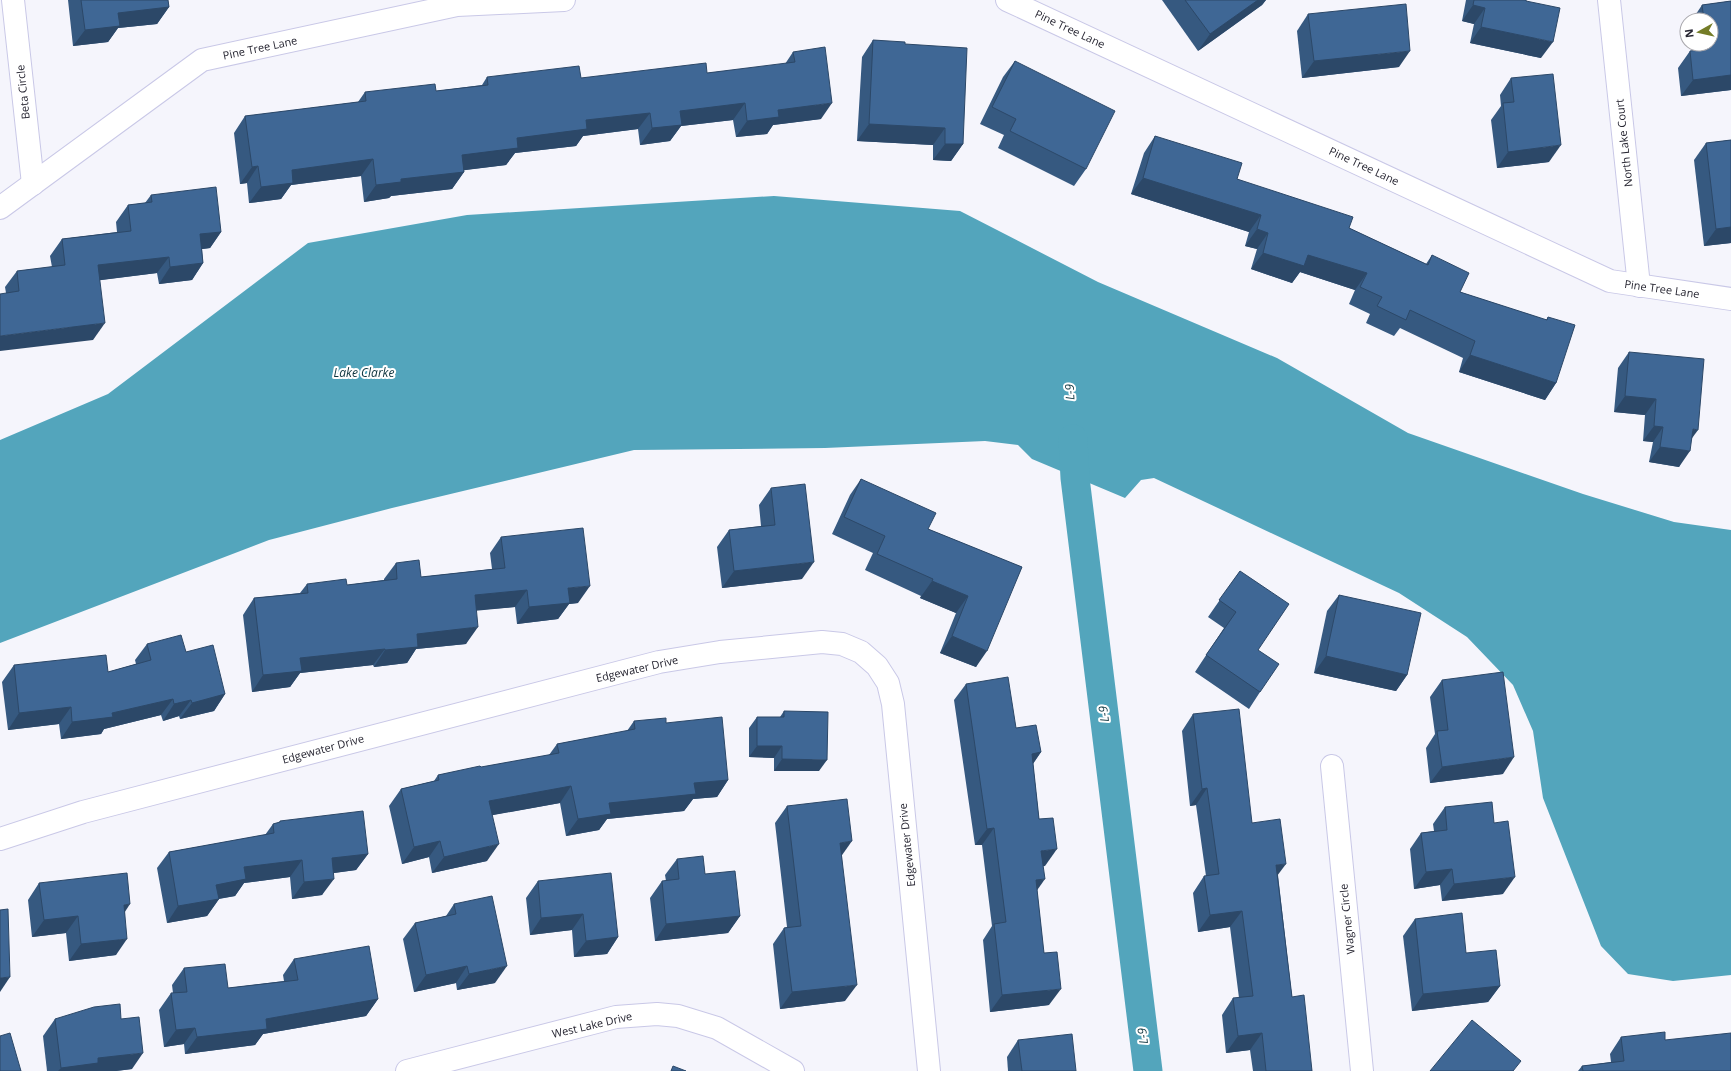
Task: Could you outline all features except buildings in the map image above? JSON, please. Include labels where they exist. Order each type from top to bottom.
[{"type":"street","name":"Beta Circle","points":[[13,0],[33,184]]},
{"type":"street","name":"Pine Tree Lane","points":[[0,208],[202,60],[457,5],[564,0]]},
{"type":"street","name":"Pine Tree Lane","points":[[1007,0],[1610,281],[1731,299]]},
{"type":"street","name":"North Lake Court","points":[[1609,0],[1639,286]]},
{"type":"street","name":"Edgewater Drive","points":[[0,839],[83,812],[659,662],[720,652],[814,643],[842,644],[861,652],[877,666],[888,683],[893,704],[929,1071]]},
{"type":"street","name":"Wagner Circle","points":[[1332,766],[1362,1071]]},
{"type":"street","name":"West Lake Drive","points":[[406,1071],[616,1017],[657,1014],[678,1016],[717,1028],[793,1071]]},
{"type":"water","name":"Lake Clarke","points":[[774,196],[960,211],[1098,282],[1277,358],[1408,433],[1583,494],[1674,522],[1731,530],[1731,975],[1673,981],[1628,974],[1601,946],[1543,798],[1533,731],[1513,685],[1467,637],[1399,593],[1154,478],[1141,480],[1125,498],[1032,459],[1018,445],[985,441],[825,448],[634,450],[392,508],[269,540],[0,643],[0,440],[108,394],[308,243],[467,215]]},
{"type":"waterway","name":"L-9","points":[[1073,439],[1075,478],[1148,1071]]}]
